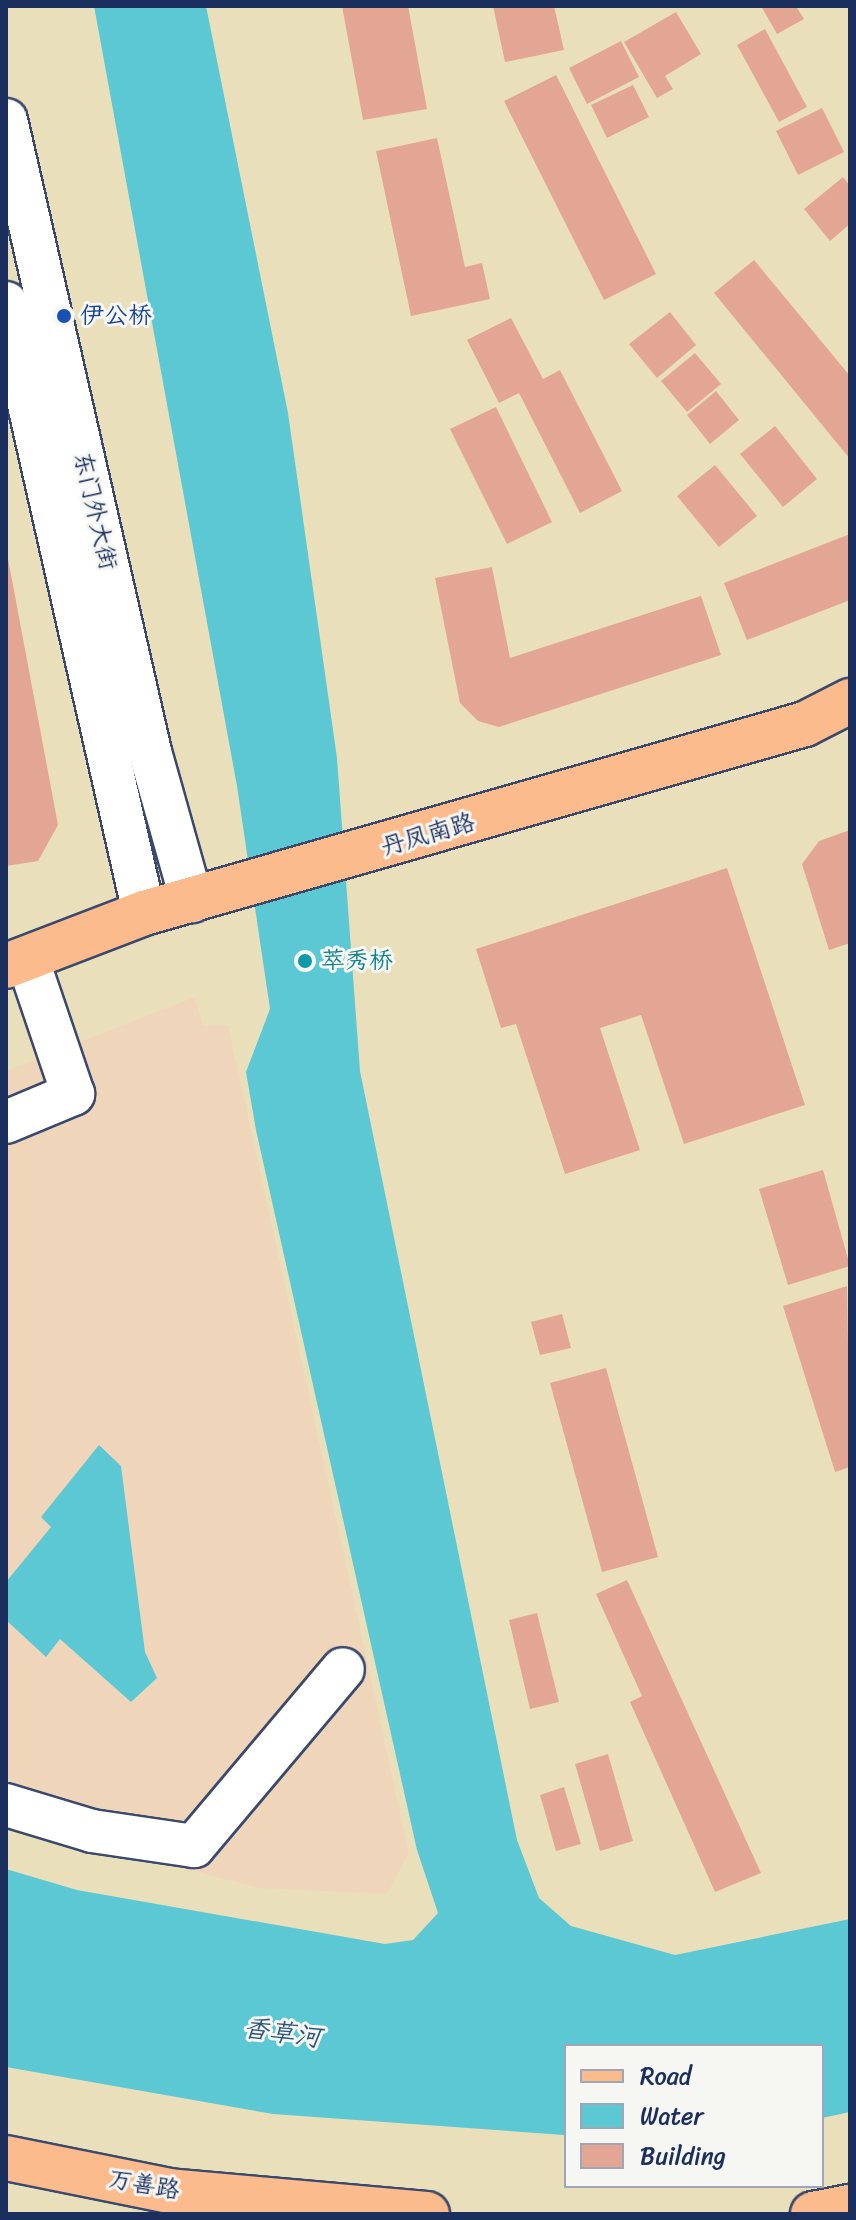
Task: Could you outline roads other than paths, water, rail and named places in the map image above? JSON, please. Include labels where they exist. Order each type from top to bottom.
[{"type":"main road","name":"丹凤南路","points":[[17,962],[144,913],[368,852],[805,724],[850,701]]},
{"type":"main road","name":"万善路","points":[[6,2158],[169,2191],[427,2214]]},
{"type":"main road","points":[[813,2214],[850,2207]]},
{"type":"street","name":"东门外大街","points":[[6,120],[150,752],[192,901]]},
{"type":"street","name":"东门外大街","points":[[6,303],[144,913]]},
{"type":"street","points":[[6,1122],[73,1094],[17,962]]},
{"type":"street","points":[[6,1805],[92,1831],[194,1846],[343,1669]]},
{"type":"water","name":"香草河","points":[[94,6],[206,6],[288,413],[337,758],[360,1071],[517,1840],[539,1898],[571,1926],[675,1955],[850,1919],[850,2112],[824,2118],[824,2044],[564,2044],[564,2135],[273,2114],[6,2067],[6,1869],[77,1890],[385,1944],[413,1940],[438,1913],[417,1850],[256,1130],[246,1072],[270,1009],[237,786]]},
{"type":"water","points":[[99,1445],[121,1466],[145,1652],[157,1678],[131,1702],[60,1639],[46,1657],[6,1620],[6,1582],[51,1527],[41,1517]]},
{"type":"place","name":"伊公桥","points":[[64,316]]},
{"type":"place","name":"萃秀桥","points":[[305,961]]}]
